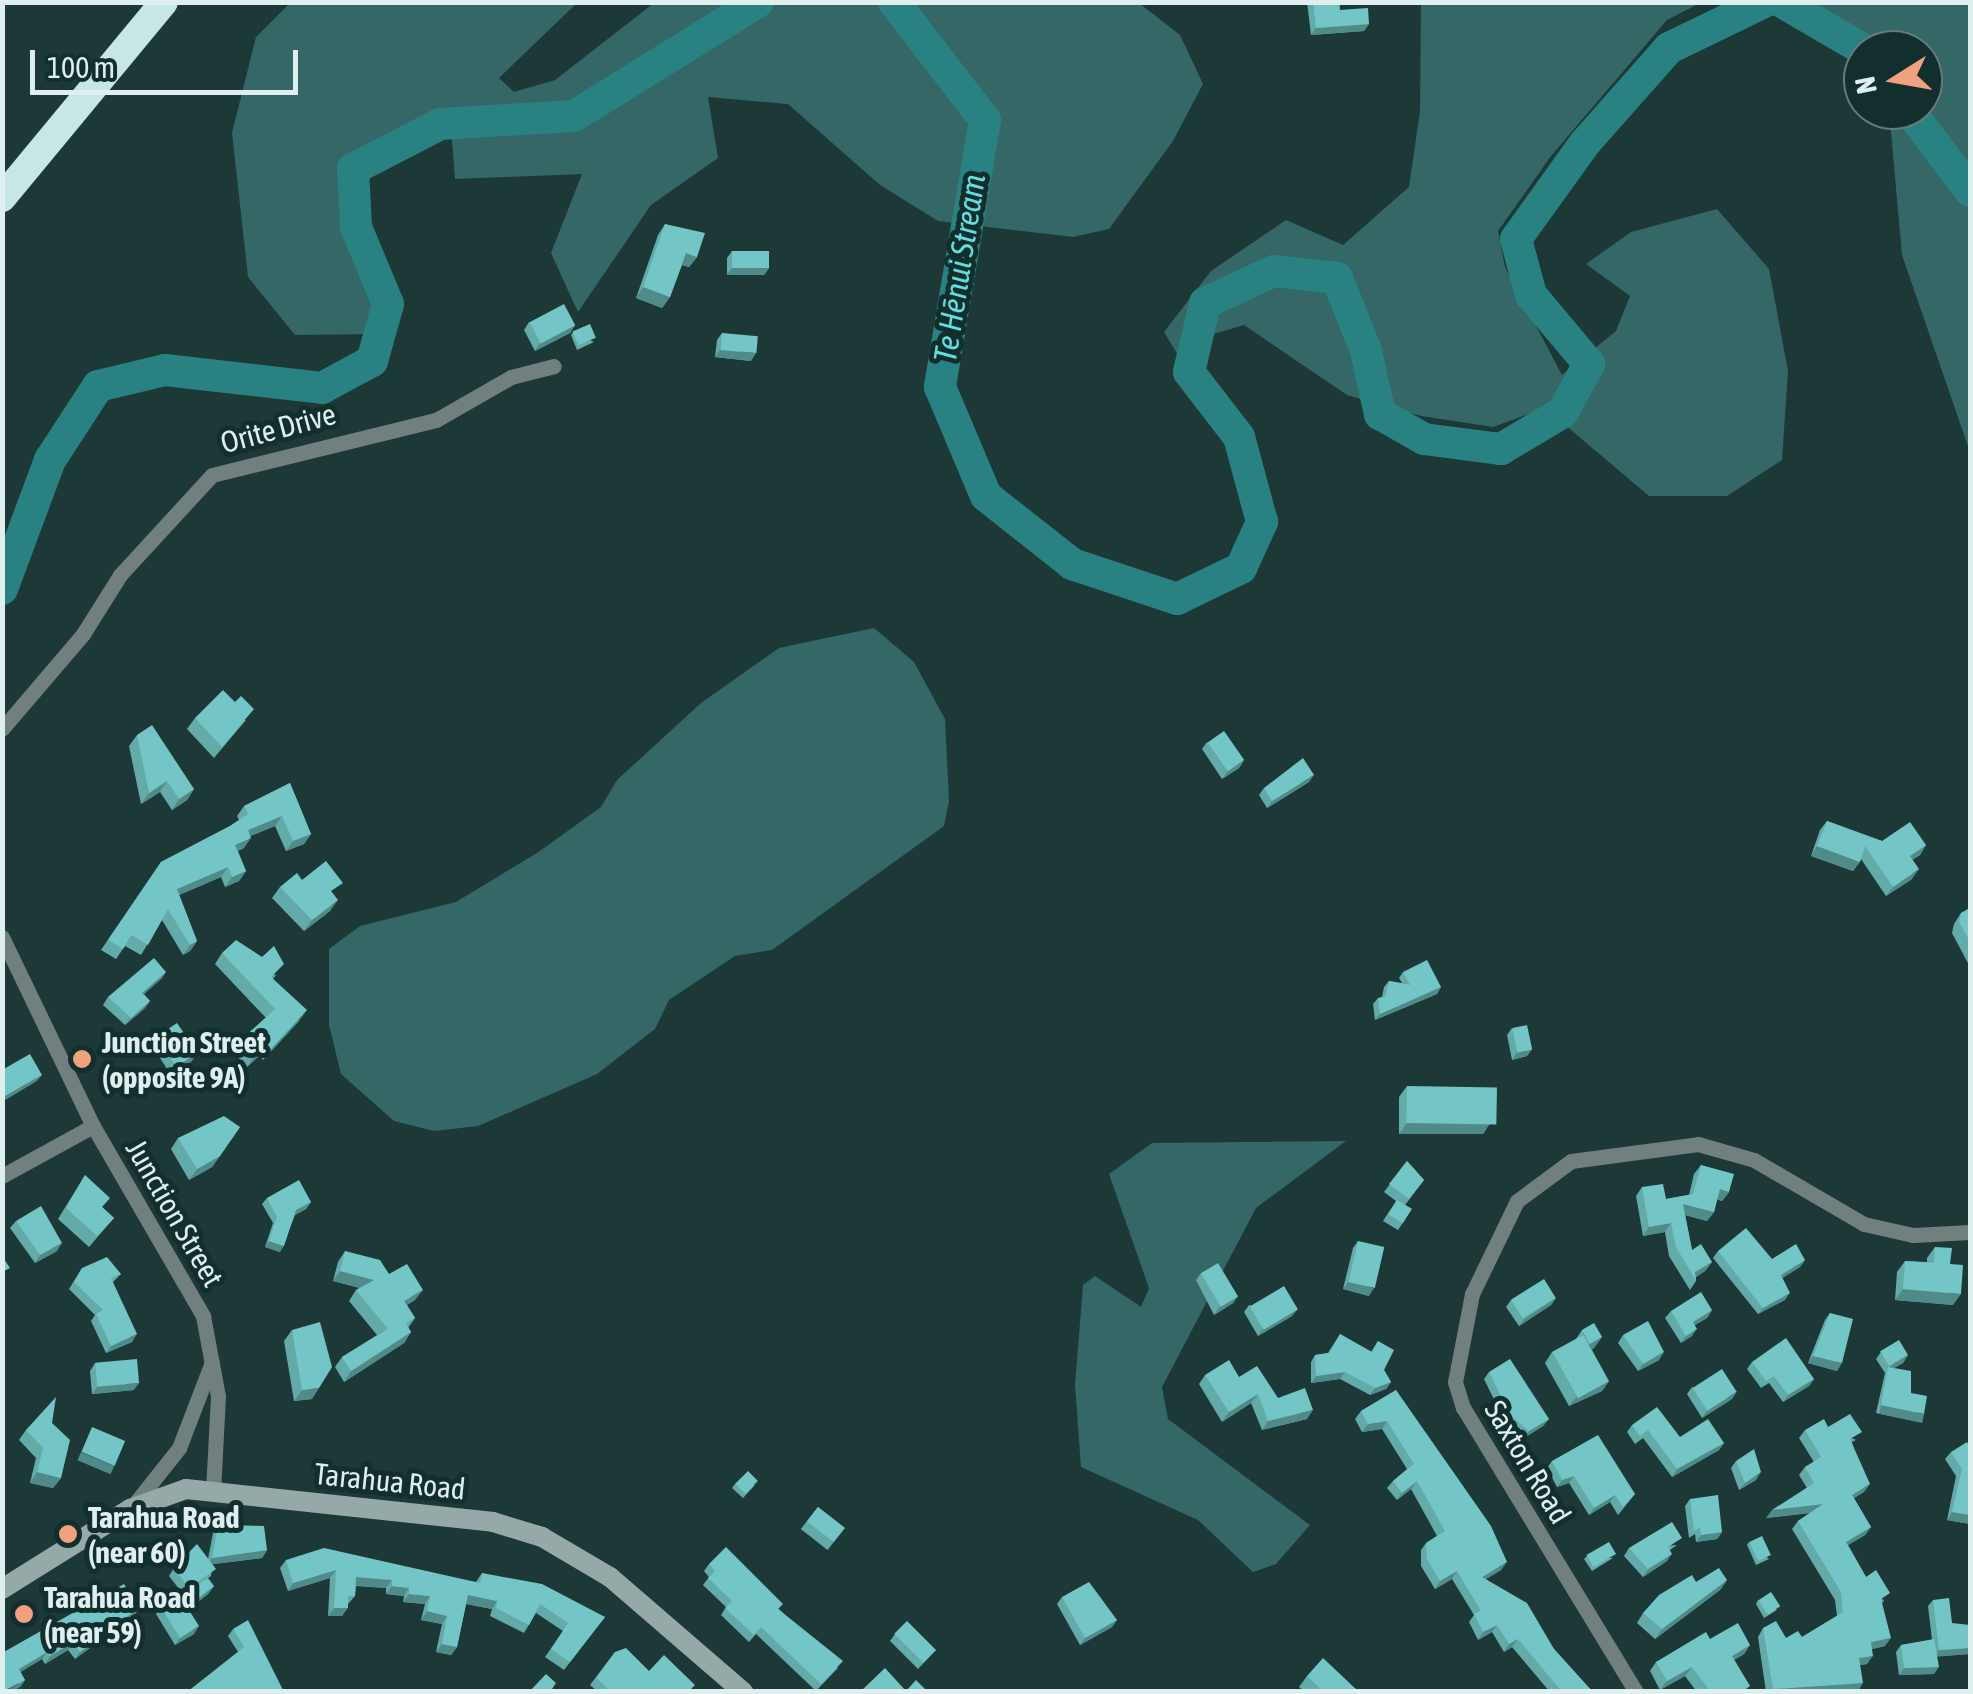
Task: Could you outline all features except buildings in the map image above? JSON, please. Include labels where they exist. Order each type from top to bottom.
[{"type":"highway","points":[[2,198],[164,2]]},
{"type":"street","name":"Orite Drive","points":[[2,729],[83,634],[120,575],[212,475],[436,420],[511,376],[554,366]]},
{"type":"street","name":"Junction Street","points":[[2,937],[93,1126],[203,1316],[213,1358],[219,1428],[213,1492]]},
{"type":"street","points":[[2,1176],[93,1126]]},
{"type":"street","name":"Saxton Road","points":[[1636,1692],[1473,1426],[1455,1382],[1472,1294],[1517,1201],[1570,1160],[1698,1144],[1754,1160],[1875,1228],[1913,1235],[1970,1232]]},
{"type":"street","points":[[130,1510],[179,1448],[213,1358]]},
{"type":"street","name":"Tarahua Road","points":[[2,1588],[130,1510],[168,1492],[213,1492],[518,1528],[610,1577],[743,1692]]},
{"type":"shaded area","points":[[290,3],[577,3],[499,78],[514,92],[555,80],[654,3],[1139,3],[1180,35],[1203,84],[1173,141],[1109,229],[1073,237],[938,221],[880,185],[788,104],[708,97],[718,158],[651,205],[578,312],[551,253],[582,174],[455,179],[451,128],[382,159],[361,193],[374,334],[295,335],[248,277],[232,133],[256,37]]},
{"type":"shaded area","points":[[1421,3],[1700,3],[1667,20],[1551,156],[1498,231],[1505,267],[1562,375],[1616,331],[1630,296],[1586,264],[1631,232],[1717,209],[1769,269],[1788,371],[1782,460],[1727,496],[1649,496],[1545,408],[1493,427],[1421,416],[1347,395],[1244,325],[1207,336],[1198,388],[1164,332],[1211,271],[1286,220],[1343,245],[1409,187],[1420,111]]},
{"type":"shaded area","points":[[1808,3],[1970,3],[1970,452],[1902,255],[1891,130],[1943,130],[1943,30],[1843,30],[1843,36]]},
{"type":"shaded area","points":[[874,628],[914,662],[945,719],[949,801],[944,826],[772,950],[735,956],[669,1000],[655,1029],[597,1074],[478,1126],[434,1131],[394,1121],[341,1074],[329,1025],[329,949],[360,926],[456,902],[537,853],[601,807],[617,780],[701,703],[779,648]]},
{"type":"shaded area","points":[[1346,1141],[1256,1208],[1162,1387],[1168,1419],[1310,1525],[1276,1564],[1253,1572],[1198,1520],[1081,1467],[1075,1385],[1083,1285],[1095,1276],[1141,1307],[1149,1288],[1109,1174],[1152,1143]]},
{"type":"waterway","name":"Te Hēnui Stream","points":[[2,589],[50,460],[98,386],[165,370],[322,388],[372,361],[388,304],[356,227],[353,169],[440,124],[574,116],[758,2]]},
{"type":"waterway","name":"Te Hēnui Stream","points":[[894,2],[985,120],[940,387],[986,496],[1072,564],[1177,599],[1241,568],[1262,522],[1239,437],[1189,372],[1205,303],[1274,271],[1337,278],[1366,351],[1380,414],[1424,439],[1501,449],[1563,412],[1589,364],[1531,295],[1516,239],[1585,143],[1669,48],[1764,2]]},
{"type":"waterway","name":"Te Hēnui Stream","points":[[1782,2],[1843,38]]},
{"type":"waterway","name":"Te Hēnui Stream","points":[[1924,130],[1970,191]]},
{"type":"place","name":"Junction Street (opposite 9A)","points":[[82,1059]]},
{"type":"place","name":"Tarahua Road (near 60)","points":[[68,1534]]},
{"type":"place","name":"Tarahua Road (near 59)","points":[[24,1614]]}]
